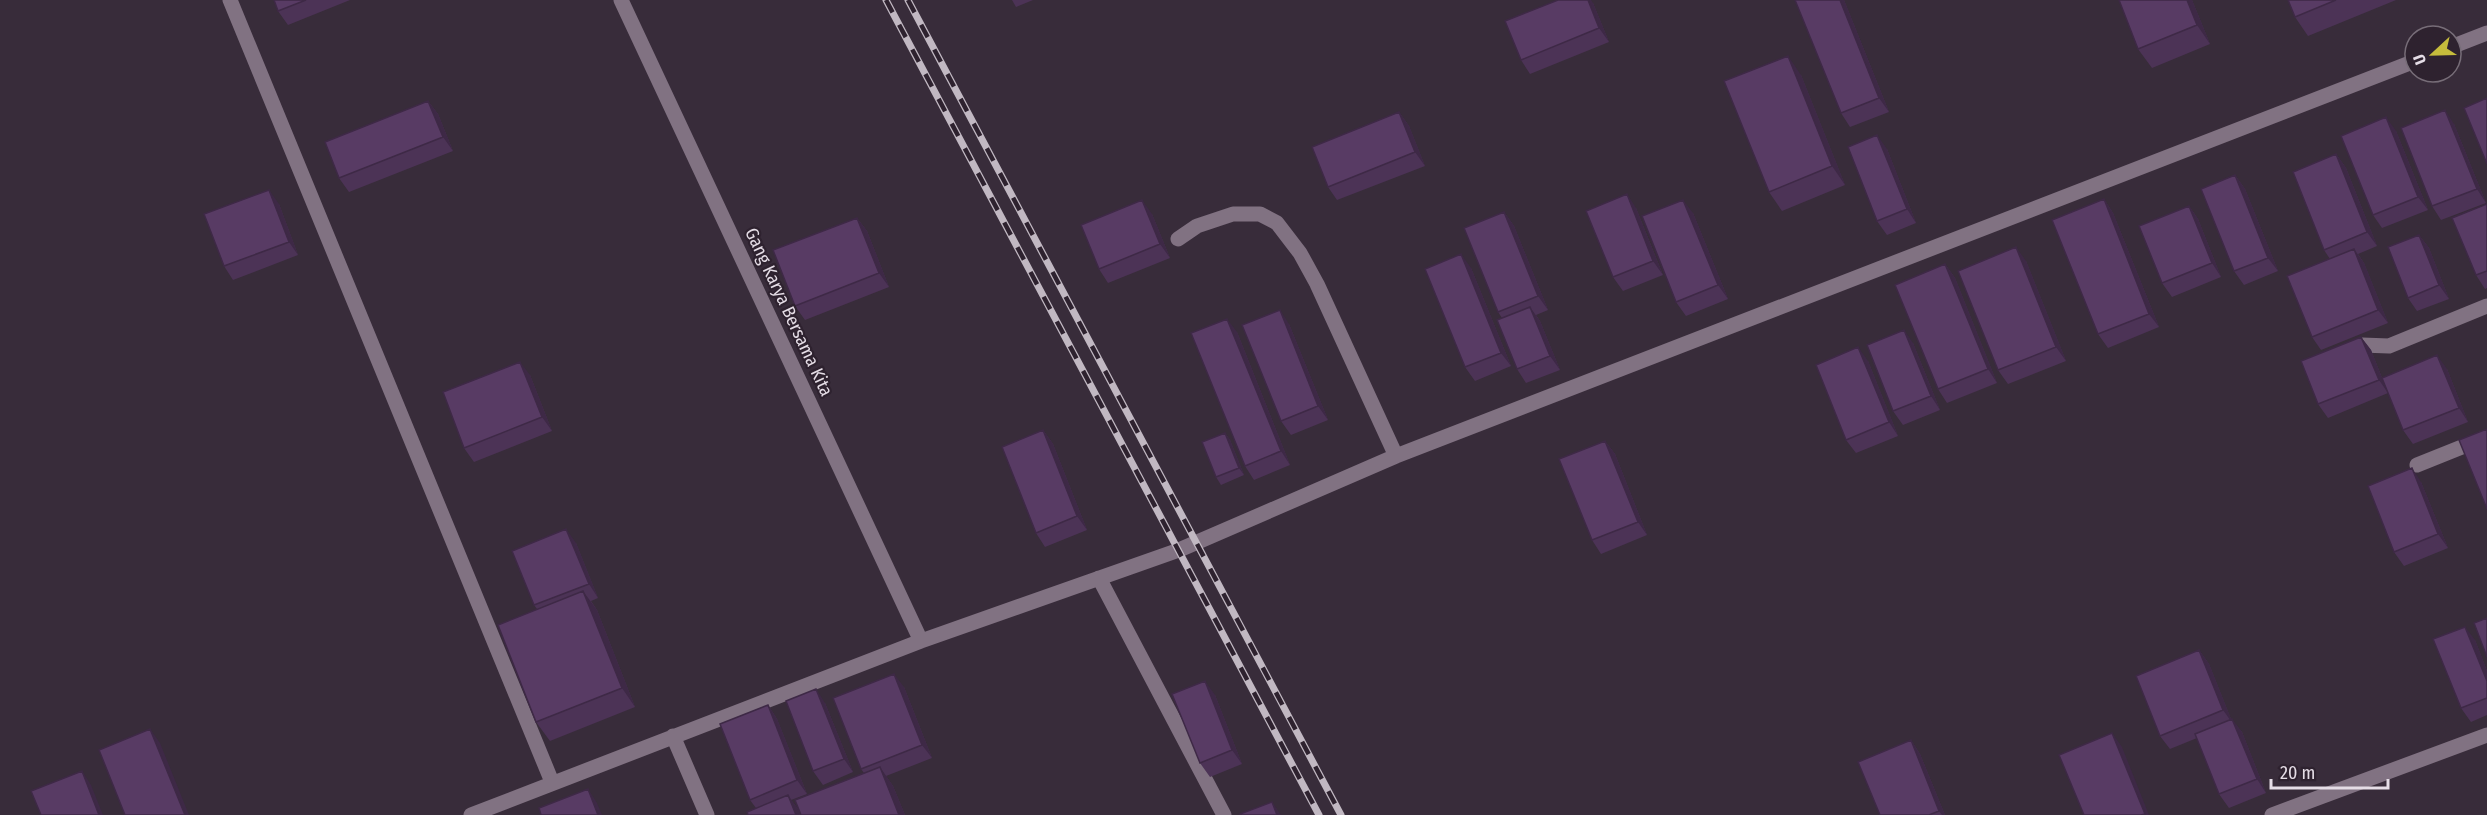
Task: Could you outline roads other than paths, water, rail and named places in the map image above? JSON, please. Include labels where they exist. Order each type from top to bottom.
[{"type":"street","points":[[230,0],[552,782]]},
{"type":"street","name":"Gang Karya Bersama Kita","points":[[621,0],[921,641]]},
{"type":"street","points":[[2463,42],[2487,33]]},
{"type":"street","points":[[471,815],[921,641],[1179,550],[1396,456],[2403,66]]},
{"type":"street","points":[[1178,239],[1197,226],[1233,214],[1260,214],[1276,223],[1300,253],[1317,284],[1396,456]]},
{"type":"street","points":[[2333,358],[2362,345],[2389,346],[2487,306]]},
{"type":"street","points":[[2417,465],[2487,437]]},
{"type":"street","points":[[1099,578],[1224,815]]},
{"type":"street","points":[[2272,815],[2487,735]]},
{"type":"street","points":[[673,736],[707,815]]},
{"type":"railway","points":[[886,0],[1319,815]]},
{"type":"railway","points":[[908,0],[1341,815]]}]
